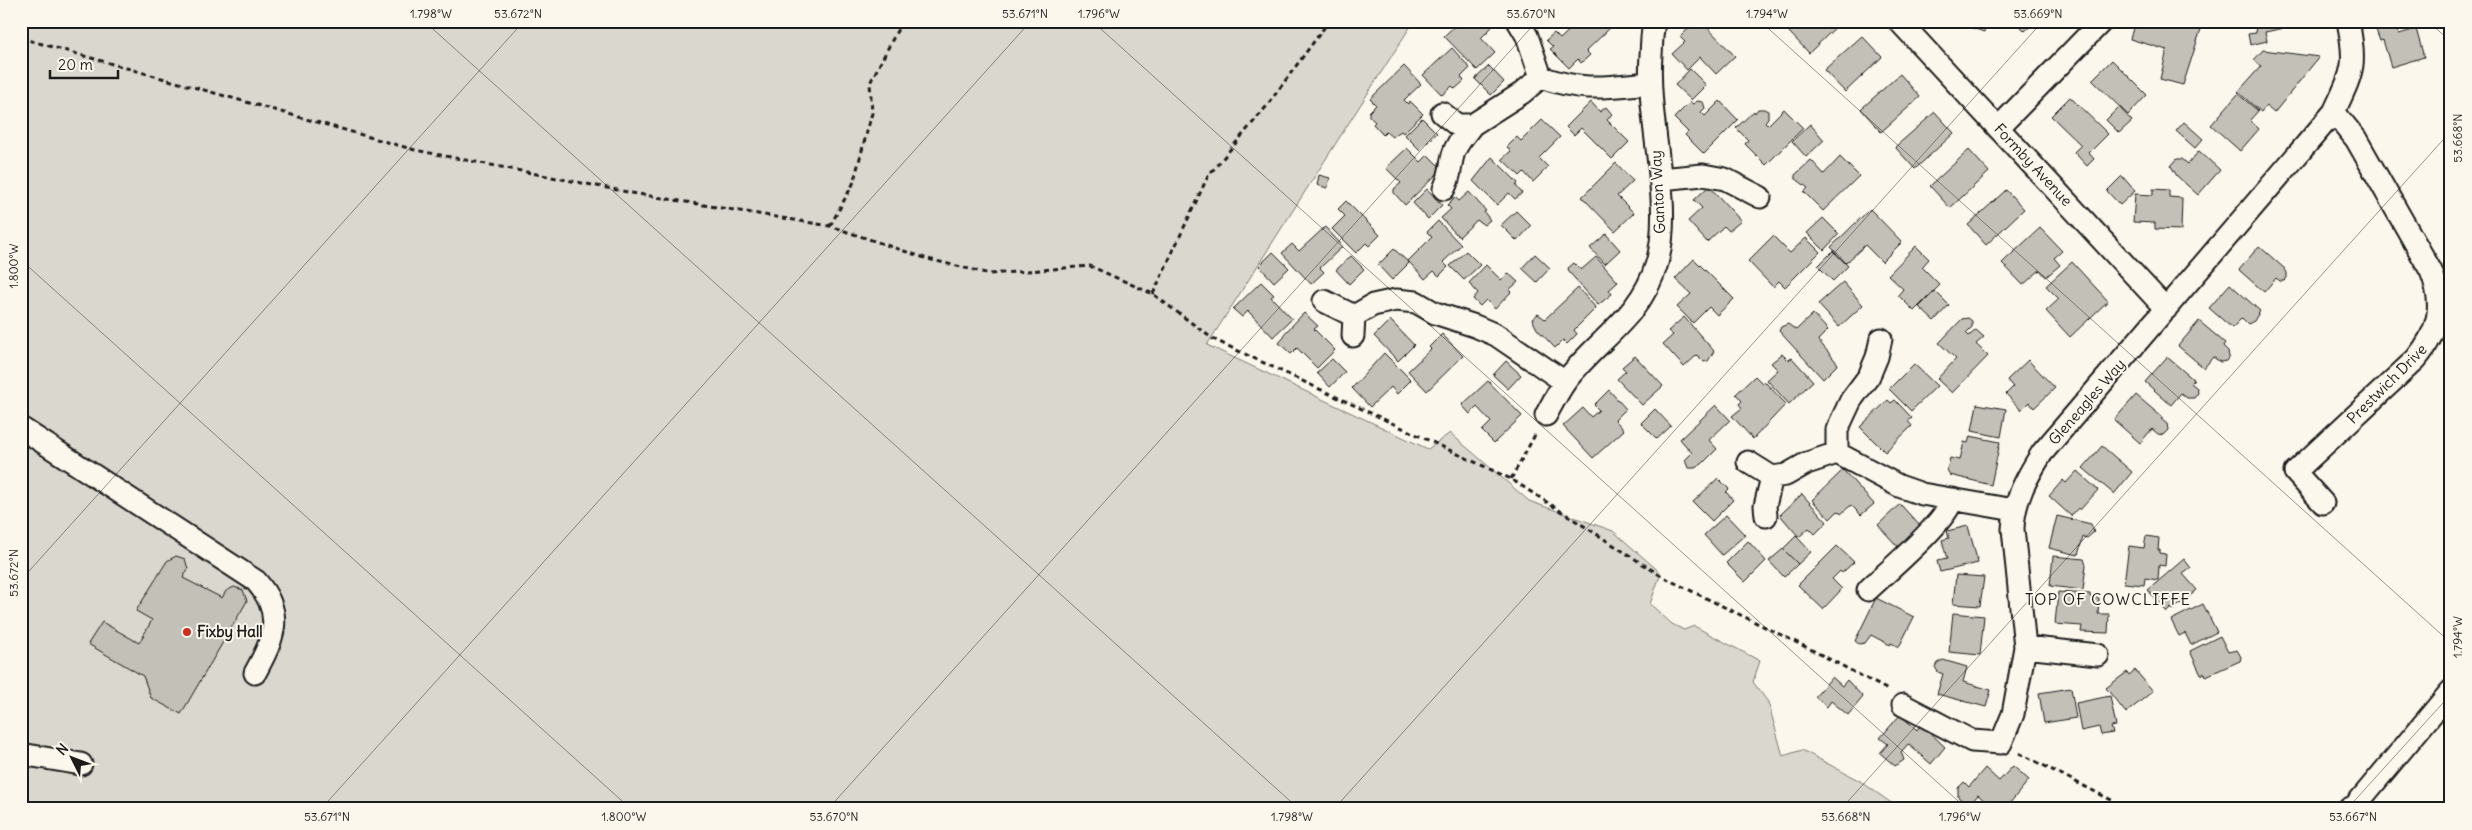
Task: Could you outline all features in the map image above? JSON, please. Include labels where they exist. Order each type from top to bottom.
[{"type":"street","points":[[1518,21],[1528,36],[1541,77]]},
{"type":"street","name":"Ganton Way","points":[[1546,415],[1565,382],[1638,305],[1649,285],[1661,242],[1660,179],[1649,83],[1654,21]]},
{"type":"street","name":"Formby Avenue","points":[[1900,21],[2166,309]]},
{"type":"street","points":[[1998,128],[2102,21]]},
{"type":"street","name":"Gleneagles Way","points":[[2001,744],[2013,714],[2025,647],[2013,529],[2014,510],[2026,478],[2042,453],[2334,112],[2350,76],[2354,61],[2348,21]]},
{"type":"street","points":[[1541,77],[1571,86],[1588,88],[1649,83]]},
{"type":"street","points":[[1444,189],[1452,175],[1453,156],[1459,141],[1472,126],[1522,93],[1541,77]]},
{"type":"street","name":"Prestwich Drive","points":[[2323,503],[2295,472],[2416,359],[2428,344],[2437,326],[2438,301],[2436,286],[2431,272],[2356,139],[2334,112]]},
{"type":"street","points":[[1442,113],[1457,125],[1472,126]]},
{"type":"street","points":[[1660,179],[1703,176],[1725,179],[1760,197]]},
{"type":"street","points":[[1324,301],[1354,326],[1373,306],[1396,300],[1416,302],[1434,313],[1496,335],[1565,382]]},
{"type":"street","points":[[1837,453],[1837,430],[1851,400],[1869,376],[1882,339]]},
{"type":"street","points":[[21,428],[256,580],[268,595],[274,631],[269,648],[255,673]]},
{"type":"street","points":[[1748,462],[1772,477],[1786,475],[1807,463],[1837,453],[1899,486],[1922,494],[2014,510]]},
{"type":"street","points":[[1766,516],[1765,506],[1772,477]]},
{"type":"street","points":[[1868,590],[1938,524],[1949,511],[1953,499]]},
{"type":"street","points":[[2025,647],[2098,655]]},
{"type":"street","points":[[2349,809],[2355,806],[2451,691]]},
{"type":"street","points":[[1904,705],[1972,742],[2001,744]]},
{"type":"street","points":[[21,754],[81,764]]},
{"type":"path","points":[[830,226],[853,184],[872,113],[870,84],[902,21]]},
{"type":"path","points":[[1153,294],[1208,176],[1266,107],[1329,21]]},
{"type":"path","points":[[21,38],[416,150],[632,193],[830,226],[928,259],[990,274],[1090,266],[1153,294],[1213,338],[1511,479],[1663,577],[1901,696],[1904,705]]},
{"type":"path","points":[[1511,479],[1546,415]]},
{"type":"path","points":[[2001,744],[2130,809]]},
{"type":"shaded area","points":[[21,21],[1414,21],[1207,345],[1428,449],[1450,433],[1529,501],[1613,531],[1661,573],[1650,604],[1672,624],[1684,630],[1694,626],[1760,661],[1753,682],[1768,702],[1783,756],[1802,750],[1860,781],[1900,809],[21,809]]},
{"type":"building","points":[[1460,21],[1497,22],[1481,38],[1495,53],[1477,70],[1444,36]]},
{"type":"building","points":[[1579,21],[1603,21],[1610,28],[1586,51],[1590,55],[1581,63],[1578,59],[1569,68],[1550,49],[1553,47],[1546,40],[1554,33],[1560,39]]},
{"type":"building","points":[[1696,21],[1701,21],[1735,56],[1716,74],[1700,57],[1687,70],[1672,54],[1685,42],[1680,37]]},
{"type":"building","points":[[1799,21],[1842,21],[1809,53],[1788,31]]},
{"type":"building","points":[[1972,21],[1988,21],[1984,32],[1970,27]]},
{"type":"building","points":[[2015,21],[2036,21],[2025,31]]},
{"type":"building","points":[[2135,21],[2182,21],[2187,23],[2187,25],[2201,29],[2183,85],[2160,79],[2167,50],[2130,39]]},
{"type":"building","points":[[2254,21],[2310,21],[2310,23],[2265,32],[2267,41],[2250,45],[2248,34],[2256,33]]},
{"type":"building","points":[[2395,21],[2399,34],[2416,29],[2424,57],[2391,67],[2383,40],[2380,41],[2375,27]]},
{"type":"building","points":[[1862,36],[1882,57],[1845,92],[1824,70]]},
{"type":"building","points":[[1452,48],[1470,68],[1461,77],[1464,81],[1455,89],[1452,86],[1442,95],[1423,75]]},
{"type":"building","points":[[2263,50],[2319,57],[2274,113],[2266,106],[2261,112],[2238,92],[2261,66],[2254,60]]},
{"type":"building","points":[[2112,60],[2147,95],[2128,115],[2092,80]]},
{"type":"building","points":[[1404,66],[1421,84],[1404,100],[1408,104],[1410,101],[1423,114],[1403,133],[1401,131],[1392,137],[1386,132],[1383,135],[1373,124],[1375,122],[1369,116],[1369,112],[1376,105],[1370,99]]},
{"type":"building","points":[[1489,66],[1504,82],[1491,95],[1475,79]]},
{"type":"building","points":[[1690,69],[1706,85],[1691,100],[1675,85]]},
{"type":"building","points":[[1900,74],[1920,97],[1881,132],[1861,109]]},
{"type":"building","points":[[2238,94],[2258,111],[2250,120],[2259,129],[2240,151],[2211,125]]},
{"type":"building","points":[[2070,97],[2108,134],[2089,153],[2094,159],[2087,166],[2074,152],[2081,145],[2051,116]]},
{"type":"building","points":[[1697,101],[1703,102],[1705,108],[1701,112],[1705,116],[1720,101],[1738,120],[1704,154],[1685,135],[1688,132],[1674,118],[1690,102],[1693,104]]},
{"type":"building","points":[[1591,102],[1600,112],[1606,107],[1612,114],[1607,120],[1629,142],[1612,159],[1581,128],[1574,135],[1566,127]]},
{"type":"building","points":[[2119,107],[2132,121],[2119,133],[2106,120]]},
{"type":"building","points":[[1758,109],[1768,111],[1768,118],[1765,122],[1768,125],[1784,109],[1803,128],[1766,165],[1745,144],[1748,140],[1736,128]]},
{"type":"building","points":[[1935,112],[1954,133],[1915,169],[1895,147]]},
{"type":"building","points":[[1422,118],[1437,133],[1420,150],[1405,135]]},
{"type":"building","points":[[1542,120],[1560,137],[1539,158],[1548,167],[1533,182],[1524,172],[1520,176],[1502,159],[1511,151],[1507,147],[1517,137],[1521,141]]},
{"type":"building","points":[[2184,122],[2203,139],[2195,148],[2176,131]]},
{"type":"building","points":[[1810,124],[1824,140],[1806,157],[1792,141]]},
{"type":"building","points":[[1407,148],[1421,162],[1428,155],[1442,169],[1405,205],[1394,193],[1394,189],[1401,183],[1386,168]]},
{"type":"building","points":[[1969,150],[1989,172],[1950,208],[1930,186]]},
{"type":"building","points":[[2199,151],[2220,170],[2198,195],[2177,176],[2171,166],[2177,159],[2182,159],[2188,164]]},
{"type":"building","points":[[1492,157],[1518,183],[1516,186],[1522,193],[1515,199],[1509,193],[1497,205],[1473,181]]},
{"type":"building","points":[[1840,157],[1859,176],[1823,211],[1804,192],[1808,188],[1795,178],[1795,175],[1811,160],[1824,174]]},
{"type":"building","points":[[1616,163],[1633,181],[1617,196],[1634,213],[1615,231],[1582,197]]},
{"type":"building","points":[[1319,175],[1330,178],[1327,188],[1317,185]]},
{"type":"building","points":[[2122,176],[2135,191],[2120,205],[2107,191]]},
{"type":"building","points":[[1709,186],[1741,221],[1729,231],[1724,226],[1707,242],[1688,221],[1702,208],[1694,200]]},
{"type":"building","points":[[1427,189],[1442,205],[1428,219],[1413,203]]},
{"type":"building","points":[[2153,189],[2169,190],[2169,197],[2182,198],[2181,230],[2155,229],[2155,223],[2133,222],[2135,194],[2153,195]]},
{"type":"building","points":[[2006,190],[2024,209],[1986,245],[1968,225]]},
{"type":"building","points":[[1469,192],[1486,211],[1484,212],[1490,220],[1484,225],[1477,220],[1459,237],[1441,218],[1451,209],[1447,205],[1455,197],[1459,201]]},
{"type":"building","points":[[1346,201],[1380,235],[1369,246],[1366,243],[1356,253],[1332,229],[1345,216],[1338,209]]},
{"type":"building","points":[[1870,209],[1902,242],[1882,262],[1865,245],[1846,263],[1831,247]]},
{"type":"building","points":[[1516,211],[1531,226],[1517,241],[1501,225]]},
{"type":"building","points":[[1823,218],[1839,234],[1824,250],[1807,233]]},
{"type":"building","points":[[1438,221],[1461,245],[1443,262],[1448,267],[1439,276],[1434,271],[1425,279],[1408,261],[1432,237],[1427,232]]},
{"type":"building","points":[[1325,227],[1343,246],[1320,268],[1324,272],[1311,284],[1282,253],[1292,244],[1299,251]]},
{"type":"building","points":[[2040,228],[2062,251],[2054,258],[2060,265],[2046,277],[2040,270],[2023,285],[2002,263]]},
{"type":"building","points":[[1606,234],[1620,250],[1605,264],[1590,248]]},
{"type":"building","points":[[1773,236],[1790,253],[1806,238],[1820,252],[1785,287],[1779,281],[1773,287],[1748,261]]},
{"type":"building","points":[[1916,246],[1929,259],[1922,267],[1940,285],[1914,311],[1898,295],[1903,289],[1888,275]]},
{"type":"building","points":[[2259,246],[2287,273],[2287,278],[2284,281],[2276,278],[2264,292],[2239,270]]},
{"type":"building","points":[[1394,249],[1409,263],[1392,280],[1378,265]]},
{"type":"building","points":[[1466,251],[1480,265],[1464,280],[1450,266]]},
{"type":"building","points":[[1833,251],[1848,266],[1833,281],[1818,266]]},
{"type":"building","points":[[1273,252],[1289,268],[1274,282],[1259,266]]},
{"type":"building","points":[[1535,254],[1550,268],[1537,282],[1522,268]]},
{"type":"building","points":[[1351,256],[1364,269],[1349,284],[1336,270]]},
{"type":"building","points":[[1596,257],[1618,282],[1609,290],[1612,294],[1598,305],[1569,272],[1568,268],[1574,263],[1581,270]]},
{"type":"building","points":[[1694,259],[1734,299],[1717,315],[1709,307],[1693,323],[1677,307],[1691,294],[1675,279]]},
{"type":"building","points":[[2072,262],[2108,301],[2070,337],[2046,311],[2059,299],[2046,286]]},
{"type":"building","points":[[1486,265],[1501,280],[1508,273],[1518,282],[1509,290],[1511,292],[1495,309],[1486,300],[1480,306],[1473,299],[1478,293],[1469,283]]},
{"type":"building","points":[[1261,282],[1274,295],[1271,297],[1292,319],[1273,337],[1248,311],[1242,317],[1233,309]]},
{"type":"building","points":[[1843,282],[1863,305],[1839,327],[1818,304]]},
{"type":"building","points":[[2230,284],[2260,311],[2254,321],[2248,324],[2242,318],[2232,328],[2209,308]]},
{"type":"building","points":[[1578,288],[1596,308],[1574,330],[1577,334],[1567,344],[1563,340],[1555,348],[1537,329],[1532,319],[1538,314],[1545,319]]},
{"type":"building","points":[[1935,291],[1949,305],[1934,321],[1919,307]]},
{"type":"building","points":[[1304,313],[1318,326],[1314,329],[1335,350],[1317,368],[1297,348],[1291,354],[1279,343],[1285,336],[1283,335]]},
{"type":"building","points":[[1813,314],[1828,330],[1818,340],[1838,364],[1823,379],[1779,331],[1781,327],[1788,324],[1796,330]]},
{"type":"building","points":[[1684,317],[1714,351],[1708,361],[1704,362],[1697,355],[1684,367],[1663,344],[1673,335],[1668,331]]},
{"type":"building","points":[[1968,318],[1972,321],[1972,327],[1966,333],[1969,336],[1976,330],[1984,337],[1976,344],[1988,356],[1952,393],[1937,379],[1956,359],[1939,343],[1962,319]]},
{"type":"building","points":[[1390,320],[1414,345],[1398,361],[1374,336]]},
{"type":"building","points":[[2199,321],[2225,343],[2223,346],[2228,351],[2229,357],[2226,361],[2220,362],[2213,357],[2204,368],[2178,346]]},
{"type":"building","points":[[1442,334],[1463,356],[1427,391],[1408,371],[1431,349],[1429,347]]},
{"type":"building","points":[[1384,353],[1411,380],[1397,394],[1391,387],[1370,407],[1352,388]]},
{"type":"building","points":[[1782,354],[1788,360],[1792,358],[1813,381],[1789,404],[1767,380],[1778,370],[1771,363]]},
{"type":"building","points":[[1635,356],[1663,386],[1642,405],[1617,379],[1626,371],[1622,367]]},
{"type":"building","points":[[2167,357],[2194,380],[2191,383],[2197,388],[2198,393],[2194,398],[2187,398],[2181,393],[2171,405],[2145,382]]},
{"type":"building","points":[[1332,359],[1345,372],[1330,387],[1317,373]]},
{"type":"building","points":[[2028,360],[2055,388],[2034,408],[2029,402],[2021,410],[2006,394],[2013,387],[2007,380]]},
{"type":"building","points":[[1506,361],[1521,375],[1508,389],[1493,375]]},
{"type":"building","points":[[1914,364],[1937,386],[1911,411],[1889,389]]},
{"type":"building","points":[[1755,376],[1762,383],[1764,381],[1786,404],[1753,439],[1732,416],[1742,408],[1739,404],[1742,401],[1736,394]]},
{"type":"building","points":[[1488,381],[1522,416],[1494,443],[1482,431],[1491,422],[1477,407],[1470,414],[1462,405]]},
{"type":"building","points":[[1609,390],[1626,409],[1615,420],[1624,430],[1593,458],[1563,426],[1583,408],[1591,417],[1599,410],[1594,405]]},
{"type":"building","points":[[2136,395],[2163,418],[2161,419],[2167,424],[2168,430],[2163,435],[2158,434],[2152,429],[2140,443],[2114,420]]},
{"type":"building","points":[[1888,400],[1891,403],[1895,400],[1912,418],[1908,421],[1912,426],[1885,452],[1860,427]]},
{"type":"building","points":[[1977,404],[2006,409],[2001,437],[1972,431]]},
{"type":"building","points":[[1716,405],[1730,420],[1709,440],[1717,449],[1702,464],[1695,468],[1688,468],[1685,460],[1692,453],[1680,439]]},
{"type":"building","points":[[1655,409],[1671,426],[1657,439],[1641,423]]},
{"type":"building","points":[[1970,436],[2000,442],[1991,485],[1950,475],[1947,470],[1950,458],[1960,460],[1964,442],[1968,443]]},
{"type":"building","points":[[2102,446],[2132,472],[2114,494],[2083,468]]},
{"type":"building","points":[[1843,470],[1874,504],[1861,515],[1851,505],[1841,514],[1838,511],[1830,519],[1812,500]]},
{"type":"building","points":[[2077,471],[2098,490],[2080,510],[2078,508],[2071,516],[2049,496],[2063,480],[2066,483]]},
{"type":"building","points":[[1718,478],[1729,489],[1726,492],[1733,500],[1712,521],[1693,502]]},
{"type":"building","points":[[1802,494],[1827,522],[1815,534],[1809,528],[1799,537],[1780,515]]},
{"type":"building","points":[[1900,504],[1921,527],[1899,548],[1878,525]]},
{"type":"building","points":[[1726,515],[1745,535],[1722,555],[1704,535]]},
{"type":"building","points":[[2057,516],[2091,524],[2094,532],[2087,538],[2083,537],[2078,555],[2049,548]]},
{"type":"building","points":[[1968,526],[1978,563],[1940,572],[1937,561],[1947,559],[1942,540],[1949,538],[1947,531]]},
{"type":"building","points":[[1796,536],[1811,552],[1798,564],[1783,549]]},
{"type":"building","points":[[2146,536],[2159,538],[2158,550],[2160,550],[2160,553],[2166,554],[2165,566],[2159,565],[2158,580],[2145,578],[2144,585],[2124,583],[2129,546],[2144,548]]},
{"type":"building","points":[[1748,541],[1766,561],[1745,582],[1726,563]]},
{"type":"building","points":[[1837,546],[1854,562],[1832,579],[1842,589],[1823,609],[1798,585]]},
{"type":"building","points":[[1783,549],[1798,564],[1784,577],[1769,561]]},
{"type":"building","name":"Fixby Hall","points":[[176,556],[185,559],[188,569],[183,578],[222,598],[226,591],[234,587],[243,590],[247,601],[181,714],[151,698],[143,676],[88,644],[102,622],[139,643],[152,620],[136,611],[167,561]]},
{"type":"building","points":[[2053,556],[2084,559],[2086,565],[2083,590],[2050,586]]},
{"type":"building","points":[[2184,559],[2191,568],[2183,574],[2197,590],[2173,610],[2171,608],[2167,612],[2148,590]]},
{"type":"building","points":[[1956,575],[1984,577],[1980,606],[1953,604]]},
{"type":"building","points":[[2058,592],[2090,594],[2090,597],[2099,598],[2098,614],[2109,614],[2108,633],[2081,632],[2082,626],[2055,624]]},
{"type":"building","points":[[1876,598],[1914,617],[1899,647],[1891,643],[1890,645],[1871,635],[1865,643],[1859,644],[1855,641]]},
{"type":"building","points":[[2203,604],[2217,632],[2191,645],[2185,633],[2179,636],[2171,620]]},
{"type":"building","points":[[1953,613],[1984,616],[1980,655],[1949,652]]},
{"type":"building","points":[[2220,636],[2228,652],[2237,650],[2241,657],[2240,661],[2206,676],[2205,673],[2201,675],[2190,651]]},
{"type":"building","points":[[1943,660],[1967,667],[1963,682],[1991,690],[1986,707],[1937,694],[1943,674],[1938,672],[1935,667],[1937,663]]},
{"type":"building","points":[[2135,670],[2153,691],[2126,713],[2106,688],[2127,672],[2129,675]]},
{"type":"building","points":[[1832,677],[1842,686],[1847,680],[1863,697],[1848,715],[1831,701],[1827,707],[1815,697]]},
{"type":"building","points":[[2071,688],[2076,718],[2044,723],[2039,693]]},
{"type":"building","points":[[2110,696],[2116,726],[2111,727],[2113,733],[2101,735],[2099,727],[2081,731],[2076,703]]},
{"type":"building","points":[[1900,715],[1917,730],[1921,724],[1945,747],[1931,764],[1908,744],[1901,752],[1904,760],[1895,766],[1880,753],[1888,744],[1880,738]]},
{"type":"building","points":[[2013,766],[2029,780],[2005,809],[1994,809],[1978,795],[1973,801],[1966,803],[1958,797],[1958,788],[1964,782],[1969,787],[1985,768],[1999,781]]},
{"type":"place","name":"Fixby Hall","points":[[187,632]]},
{"type":"district","name":"TOP OF COWCLIFFE","points":[[2108,599]]}]
